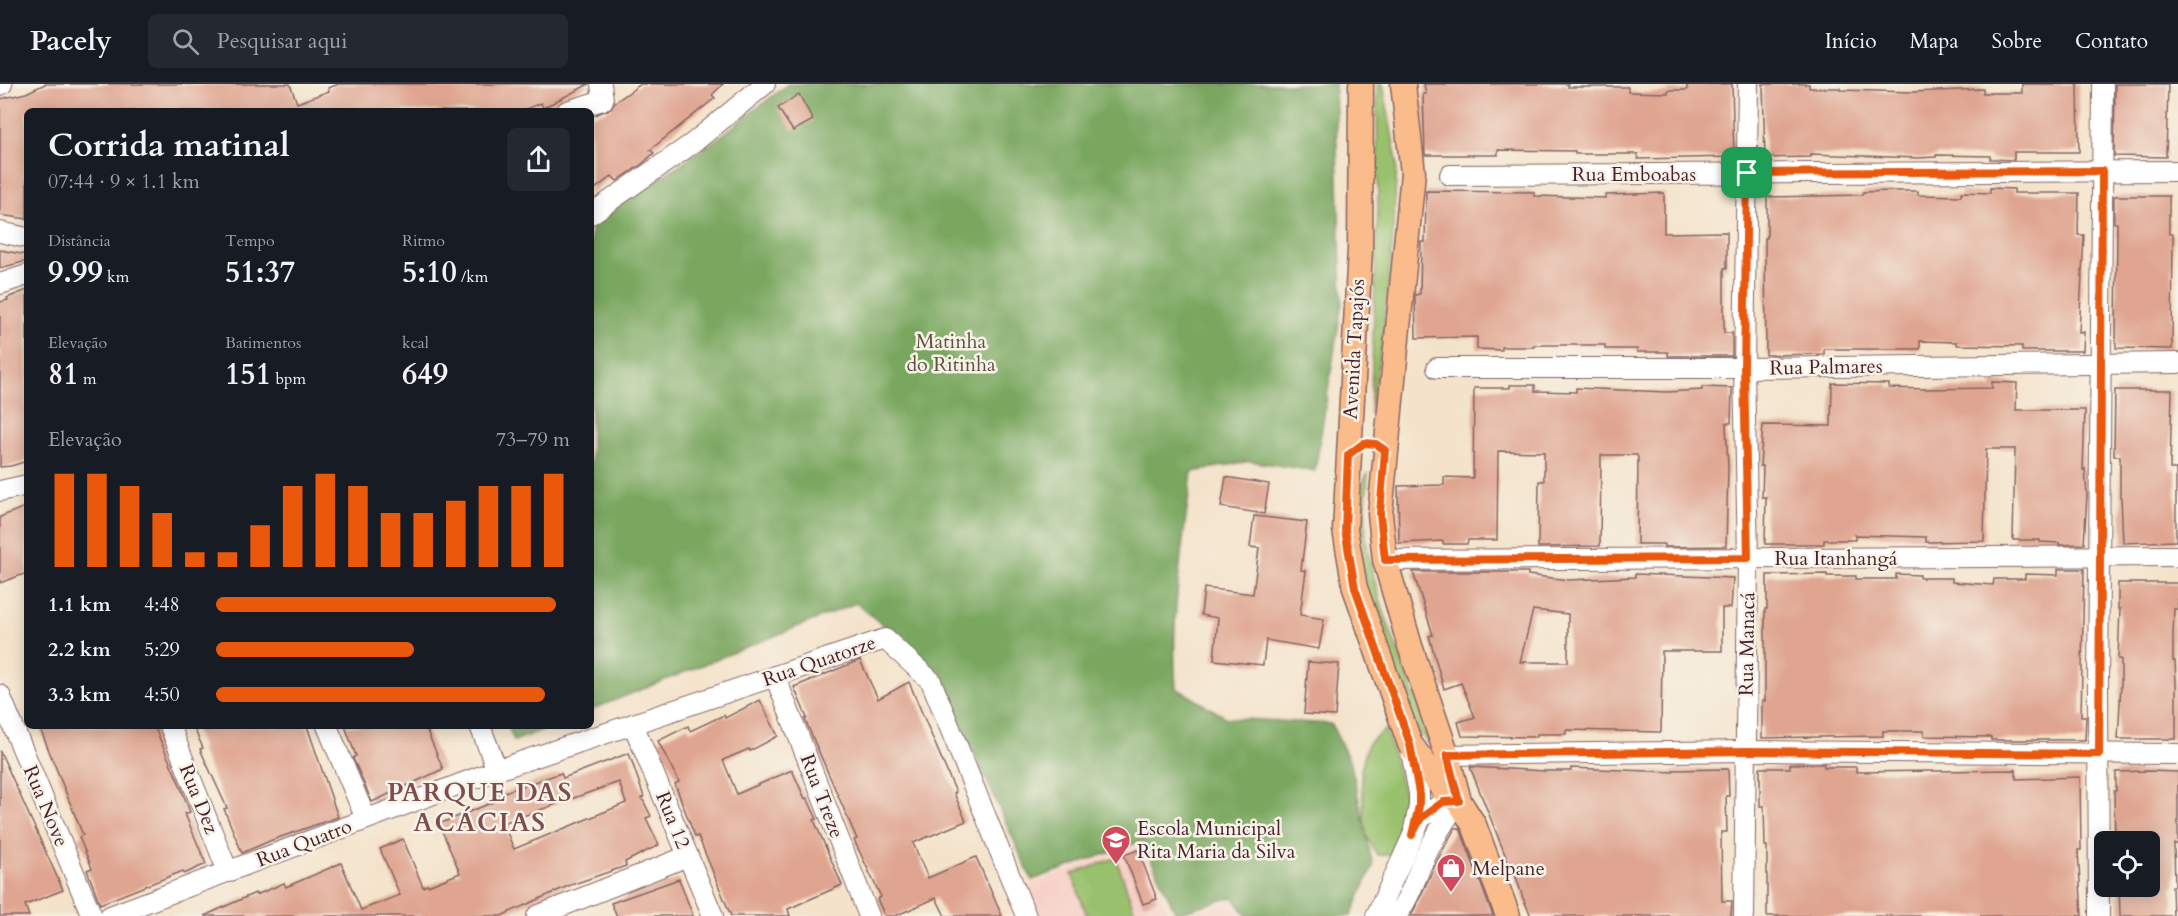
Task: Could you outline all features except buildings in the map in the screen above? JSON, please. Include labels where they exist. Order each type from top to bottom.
[{"type":"main road","name":"Avenida Tapajós","points":[[1362,84],[1360,249],[1345,530],[1355,588],[1410,744],[1447,794],[1459,801]]},
{"type":"main road","name":"Avenida Tapajós","points":[[1403,84],[1413,173],[1380,514],[1385,560],[1410,646],[1447,755],[1459,801],[1474,825],[1508,916]]},
{"type":"main road","points":[[1348,455],[1364,443],[1376,444],[1385,450]]},
{"type":"street","points":[[594,212],[693,143],[765,84]]},
{"type":"street","name":"Rua Manacá","points":[[1744,916],[1748,558],[1744,368],[1748,84]]},
{"type":"street","points":[[2099,916],[2103,84]]},
{"type":"street","points":[[573,108],[602,92]]},
{"type":"street","name":"Rua Emboabas","points":[[1450,175],[2178,171]]},
{"type":"street","points":[[0,232],[24,237]]},
{"type":"street","points":[[0,284],[24,276]]},
{"type":"street","name":"Rua Palmares","points":[[1437,368],[1744,368],[2178,363]]},
{"type":"street","points":[[0,491],[24,486]]},
{"type":"street","name":"Rua Itanhangá","points":[[1385,560],[2178,556]]},
{"type":"street","name":"Rua Quatorze","points":[[497,770],[885,639],[931,681],[1026,916]]},
{"type":"street","name":"Rua Treze","points":[[775,676],[869,916]]},
{"type":"street","name":"Rua Nove","points":[[0,695],[92,916]]},
{"type":"street","name":"Rua 12","points":[[633,724],[713,916]]},
{"type":"street","name":"Rua Dez","points":[[171,729],[228,872]]},
{"type":"street","points":[[328,729],[366,819]]},
{"type":"street","points":[[481,729],[497,770]]},
{"type":"street","points":[[1410,744],[1419,793],[1419,806],[1412,835]]},
{"type":"street","points":[[1447,755],[1746,751],[2178,754]]},
{"type":"street","name":"Rua Quatro","points":[[110,916],[497,770]]},
{"type":"street","points":[[1376,916],[1421,818],[1443,802],[1459,801]]},
{"type":"street","points":[[1400,912],[1446,817],[1459,801]]},
{"type":"street","points":[[537,916],[688,856]]},
{"type":"shaded area","name":"Escola Municipal Rita Maria da Silva","points":[[1139,846],[1170,916],[1039,916],[1027,885]]},
{"type":"shaded area","name":"Escola Municipal Rita Maria da Silva","points":[[1233,902],[1242,916],[1179,916]]},
{"type":"green space","name":"Matinha do Ritinha","points":[[788,84],[1335,84],[1342,303],[1315,471],[1250,461],[1192,472],[1178,579],[1175,661],[1176,688],[1227,718],[1331,724],[1351,764],[1373,866],[1351,916],[1247,916],[1233,897],[1176,913],[1142,841],[1032,880],[960,722],[940,672],[856,603],[594,709],[594,223],[718,138]]},
{"type":"green space","points":[[1377,84],[1383,84],[1397,162],[1392,247],[1382,342],[1370,415],[1378,208]]},
{"type":"green space","points":[[1368,473],[1366,525],[1372,570],[1384,613],[1422,715],[1429,744],[1416,728],[1365,587],[1362,558],[1362,483]]},
{"type":"green space","points":[[509,729],[545,729],[514,741]]},
{"type":"green space","points":[[1386,729],[1404,794],[1403,824],[1392,855],[1377,855],[1365,833],[1361,769],[1368,743]]},
{"type":"green space","points":[[1116,858],[1136,916],[1087,916],[1072,874]]},
{"type":"place","name":"Escola Municipal Rita Maria da Silva","points":[[1116,866]]},
{"type":"place","name":"Melpane","points":[[1451,894]]},
{"type":"district","name":"PARQUE DAS ACÁCIAS","points":[[480,807]]},
{"type":"route","points":[[2102,171],[2099,754],[1746,751],[1447,755],[1459,801],[1443,802],[1421,818],[1412,835],[1419,806],[1419,793],[1410,744],[1355,588],[1345,530],[1348,455],[1364,443],[1376,444],[1385,450],[1380,514],[1385,560],[1748,558],[1744,368],[1747,173],[2102,171]]}]
